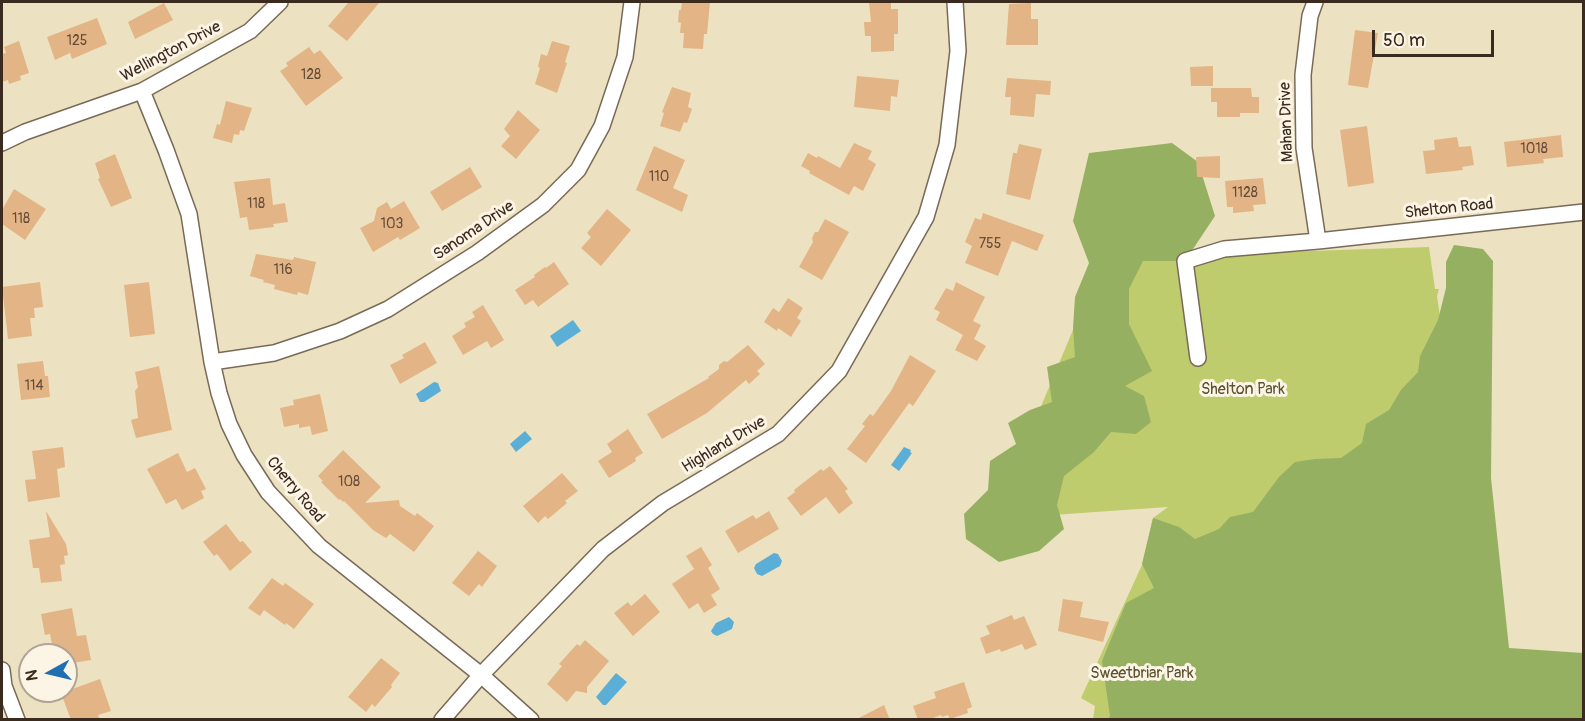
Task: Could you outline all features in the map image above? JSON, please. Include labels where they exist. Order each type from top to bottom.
[{"type":"street","name":"Wellington Drive","points":[[2,143],[25,132],[142,91],[250,31],[280,2]]},
{"type":"street","name":"Sanoma Drive","points":[[212,362],[274,353],[340,331],[388,309],[477,253],[543,205],[578,170],[602,126],[625,57],[632,2]]},
{"type":"street","name":"Highland Drive","points":[[442,720],[481,675],[603,549],[663,503],[778,434],[839,371],[926,217],[947,145],[958,51],[955,2]]},
{"type":"street","name":"Mahan Drive","points":[[1315,2],[1310,16],[1303,75],[1304,148],[1318,241]]},
{"type":"street","name":"Cherry Road","points":[[142,91],[189,214],[219,393],[229,424],[244,455],[268,492],[319,546],[481,675],[531,720]]},
{"type":"street","name":"Shelton Road","points":[[1198,358],[1185,261],[1224,249],[1584,212]]},
{"type":"street","points":[[2,670],[4,686],[17,720]]},
{"type":"green space","points":[[1172,143],[1198,162],[1215,216],[1185,261],[1143,261],[1129,289],[1129,324],[1152,371],[1125,386],[1144,396],[1151,422],[1136,434],[1111,432],[1094,452],[1064,476],[1057,505],[1064,529],[1039,551],[999,562],[966,539],[964,514],[988,490],[990,461],[1016,444],[1008,423],[1030,410],[1052,402],[1047,367],[1075,357],[1073,328],[1075,297],[1089,263],[1073,221],[1089,153]]},
{"type":"green space","name":"Sweetbriar Park","points":[[1454,245],[1483,249],[1493,261],[1491,478],[1509,648],[1583,653],[1583,719],[1108,719],[1110,716],[1102,661],[1126,603],[1154,588],[1142,564],[1153,518],[1179,527],[1195,539],[1219,529],[1230,517],[1253,512],[1279,477],[1295,462],[1341,458],[1362,443],[1366,424],[1389,410],[1401,390],[1418,372],[1420,356],[1438,320],[1446,288],[1446,262]]},
{"type":"green space","name":"Shelton Park","points":[[1429,247],[1435,289],[1439,289],[1437,296],[1452,397],[1188,614],[1172,524],[1195,719],[1093,719],[1095,706],[1081,698],[1142,565],[1153,518],[1168,507],[994,519],[1103,258]]},
{"type":"water","points":[[573,320],[581,331],[557,347],[550,336]]},
{"type":"water","points":[[434,382],[438,383],[441,391],[424,402],[420,402],[416,394]]},
{"type":"water","points":[[525,431],[532,439],[516,452],[510,444]]},
{"type":"water","points":[[904,447],[912,453],[899,471],[891,465]]},
{"type":"water","points":[[774,553],[778,554],[782,561],[780,566],[762,576],[757,574],[754,568],[756,564]]},
{"type":"water","points":[[729,617],[734,622],[732,629],[717,636],[713,634],[711,631],[716,623]]},
{"type":"water","points":[[616,673],[627,682],[606,705],[603,705],[596,697]]},
{"type":"building","points":[[349,2],[380,2],[347,41],[328,26]]},
{"type":"building","points":[[682,2],[710,2],[703,49],[683,48],[684,33],[680,33],[681,23],[678,22]]},
{"type":"building","points":[[869,2],[891,2],[891,9],[898,9],[898,34],[894,34],[894,51],[871,52],[871,36],[865,36],[864,22],[871,22]]},
{"type":"building","points":[[164,3],[173,20],[135,39],[128,22]]},
{"type":"building","points":[[1031,3],[1031,19],[1038,19],[1038,45],[1006,45],[1009,4]]},
{"type":"building","points":[[97,18],[107,44],[72,59],[70,53],[55,60],[47,37]]},
{"type":"building","points":[[1355,30],[1378,33],[1368,88],[1348,85]]},
{"type":"building","points":[[19,41],[29,73],[20,76],[21,80],[9,84],[8,80],[2,82],[2,54],[6,53],[4,47]]},
{"type":"building","points":[[552,41],[570,46],[557,93],[535,84],[541,54],[547,56]]},
{"type":"building","points":[[309,47],[314,54],[320,50],[343,78],[306,106],[280,71],[288,66],[286,63]]},
{"type":"building","points":[[1213,66],[1213,86],[1191,86],[1190,67]]},
{"type":"building","points":[[857,76],[899,80],[897,97],[891,96],[890,111],[854,107]]},
{"type":"building","points":[[1007,78],[1051,81],[1050,95],[1036,94],[1034,117],[1010,115],[1011,97],[1005,97]]},
{"type":"building","points":[[672,87],[691,93],[688,107],[692,109],[687,123],[684,122],[680,132],[660,126],[664,113],[662,112]]},
{"type":"building","points":[[1211,88],[1251,88],[1252,97],[1259,97],[1259,113],[1240,113],[1240,117],[1217,117],[1217,102],[1211,102]]},
{"type":"building","points":[[226,101],[252,108],[244,131],[240,130],[239,135],[234,134],[232,143],[213,138],[217,124],[220,125]]},
{"type":"building","points":[[518,110],[540,130],[516,159],[501,146],[510,136],[504,129]]},
{"type":"building","points":[[1367,126],[1374,183],[1348,187],[1340,130]]},
{"type":"building","points":[[1561,135],[1563,157],[1543,159],[1544,163],[1507,167],[1504,142]]},
{"type":"building","points":[[1457,137],[1459,147],[1471,146],[1474,165],[1462,167],[1463,170],[1426,174],[1423,151],[1435,150],[1434,140]]},
{"type":"building","points":[[854,143],[872,151],[868,159],[876,164],[863,191],[854,186],[849,195],[809,173],[810,171],[801,166],[808,153],[840,168]]},
{"type":"building","points":[[1019,144],[1042,149],[1030,200],[1006,194],[1013,153],[1017,153]]},
{"type":"building","points":[[654,146],[685,160],[673,188],[688,195],[682,212],[636,190]]},
{"type":"building","points":[[115,154],[132,198],[111,207],[98,179],[100,178],[95,163]]},
{"type":"building","points":[[1220,156],[1220,178],[1197,177],[1196,157]]},
{"type":"building","points":[[470,167],[482,187],[442,211],[430,192]]},
{"type":"building","points":[[270,178],[273,205],[285,203],[288,222],[273,224],[274,227],[249,230],[247,217],[240,218],[234,182]]},
{"type":"building","points":[[1263,178],[1266,204],[1253,205],[1254,211],[1233,213],[1233,207],[1227,207],[1225,181]]},
{"type":"building","points":[[14,189],[46,209],[25,240],[2,224],[2,210]]},
{"type":"building","points":[[404,201],[420,228],[400,240],[398,237],[373,252],[360,228],[374,221],[377,208],[387,202],[391,209]]},
{"type":"building","points":[[607,209],[631,230],[601,266],[581,248],[591,237],[587,233]]},
{"type":"building","points":[[983,213],[1044,235],[1037,251],[1012,241],[998,276],[965,263],[972,246],[965,242],[975,218],[981,220]]},
{"type":"building","points":[[825,219],[849,232],[822,280],[799,267],[813,242],[815,232],[818,232]]},
{"type":"building","points":[[256,254],[293,260],[294,257],[316,262],[308,295],[298,292],[297,295],[274,289],[275,285],[250,276]]},
{"type":"building","points":[[554,262],[569,284],[538,307],[533,300],[525,305],[515,290]]},
{"type":"building","points":[[40,282],[43,307],[34,308],[35,318],[30,318],[32,336],[8,339],[2,287]]},
{"type":"building","points":[[149,282],[155,334],[130,337],[124,285]]},
{"type":"building","points":[[956,282],[985,297],[973,321],[981,325],[974,339],[986,346],[977,361],[955,350],[963,335],[936,320],[940,312],[934,309],[946,288],[953,291]]},
{"type":"building","points":[[788,298],[803,308],[797,318],[801,321],[791,337],[764,322],[773,308],[779,312]]},
{"type":"building","points":[[483,305],[504,340],[491,348],[487,341],[463,355],[452,336],[466,327],[464,323],[475,317],[472,312]]},
{"type":"building","points":[[425,342],[437,363],[400,384],[390,365],[404,358],[402,355]]},
{"type":"building","points":[[748,345],[765,364],[757,371],[760,374],[749,384],[746,380],[707,413],[662,439],[647,414],[709,378],[719,369],[719,365],[724,361],[727,362]]},
{"type":"building","points":[[910,355],[936,371],[913,406],[909,403],[866,463],[847,449],[865,426],[862,424],[870,414],[873,416],[891,391]]},
{"type":"building","points":[[43,361],[45,376],[48,376],[50,397],[21,400],[17,364]]},
{"type":"building","points":[[159,366],[172,430],[136,438],[131,420],[138,418],[135,391],[138,387],[135,372]]},
{"type":"building","points":[[320,394],[328,431],[312,435],[310,426],[299,428],[299,424],[284,427],[280,408],[294,405],[293,400]]},
{"type":"building","points":[[628,429],[643,453],[635,458],[636,461],[609,478],[598,461],[612,452],[607,444]]},
{"type":"building","points":[[63,447],[65,467],[57,469],[60,497],[28,502],[25,480],[36,479],[32,451]]},
{"type":"building","points":[[343,450],[381,487],[365,503],[399,500],[400,506],[415,516],[417,513],[434,526],[414,552],[390,534],[386,538],[373,530],[321,482],[323,481],[318,476]]},
{"type":"building","points":[[178,453],[187,472],[195,468],[206,489],[201,491],[204,498],[182,510],[176,499],[166,504],[147,469]]},
{"type":"building","points":[[830,466],[848,489],[845,491],[853,503],[839,514],[826,497],[801,516],[787,498],[821,469],[823,471]]},
{"type":"building","points":[[562,473],[578,491],[548,519],[545,516],[538,523],[523,506]]},
{"type":"building","points":[[46,511],[66,544],[68,555],[64,556],[65,564],[60,565],[62,581],[41,583],[39,568],[33,568],[29,540],[50,537]]},
{"type":"building","points":[[769,511],[779,529],[738,553],[725,531],[753,515],[756,519]]},
{"type":"building","points":[[226,524],[240,542],[243,541],[252,552],[230,571],[217,554],[214,556],[203,542]]},
{"type":"building","points":[[701,547],[712,565],[708,568],[720,589],[711,595],[717,605],[704,613],[698,603],[689,609],[672,584],[694,569],[686,556]]},
{"type":"building","points":[[478,551],[497,566],[482,587],[479,584],[469,596],[452,583]]},
{"type":"building","points":[[272,578],[283,586],[285,583],[314,604],[294,629],[264,610],[260,616],[248,608]]},
{"type":"building","points":[[645,594],[660,612],[633,636],[614,613],[628,602],[631,606]]},
{"type":"building","points":[[1063,599],[1083,602],[1080,617],[1109,622],[1103,642],[1058,631]]},
{"type":"building","points":[[72,608],[77,636],[86,635],[91,660],[78,662],[78,643],[52,643],[50,634],[45,635],[41,614]]},
{"type":"building","points":[[1012,615],[1014,620],[1024,616],[1037,645],[1025,650],[1022,644],[1001,652],[1000,649],[986,654],[980,638],[990,634],[986,626]]},
{"type":"building","points":[[585,640],[609,661],[587,687],[587,693],[576,691],[567,702],[547,684],[562,666],[559,664],[577,644],[580,646]]},
{"type":"building","points":[[381,658],[400,673],[391,685],[392,687],[375,707],[372,704],[366,712],[348,697]]},
{"type":"building","points":[[100,679],[111,711],[98,715],[100,720],[71,720],[65,703],[78,703],[78,687]]},
{"type":"building","points":[[964,682],[972,707],[967,709],[968,713],[950,719],[948,715],[942,717],[941,715],[928,720],[918,720],[913,706],[936,698],[934,692]]},
{"type":"building","points":[[884,705],[890,720],[855,720]]}]
